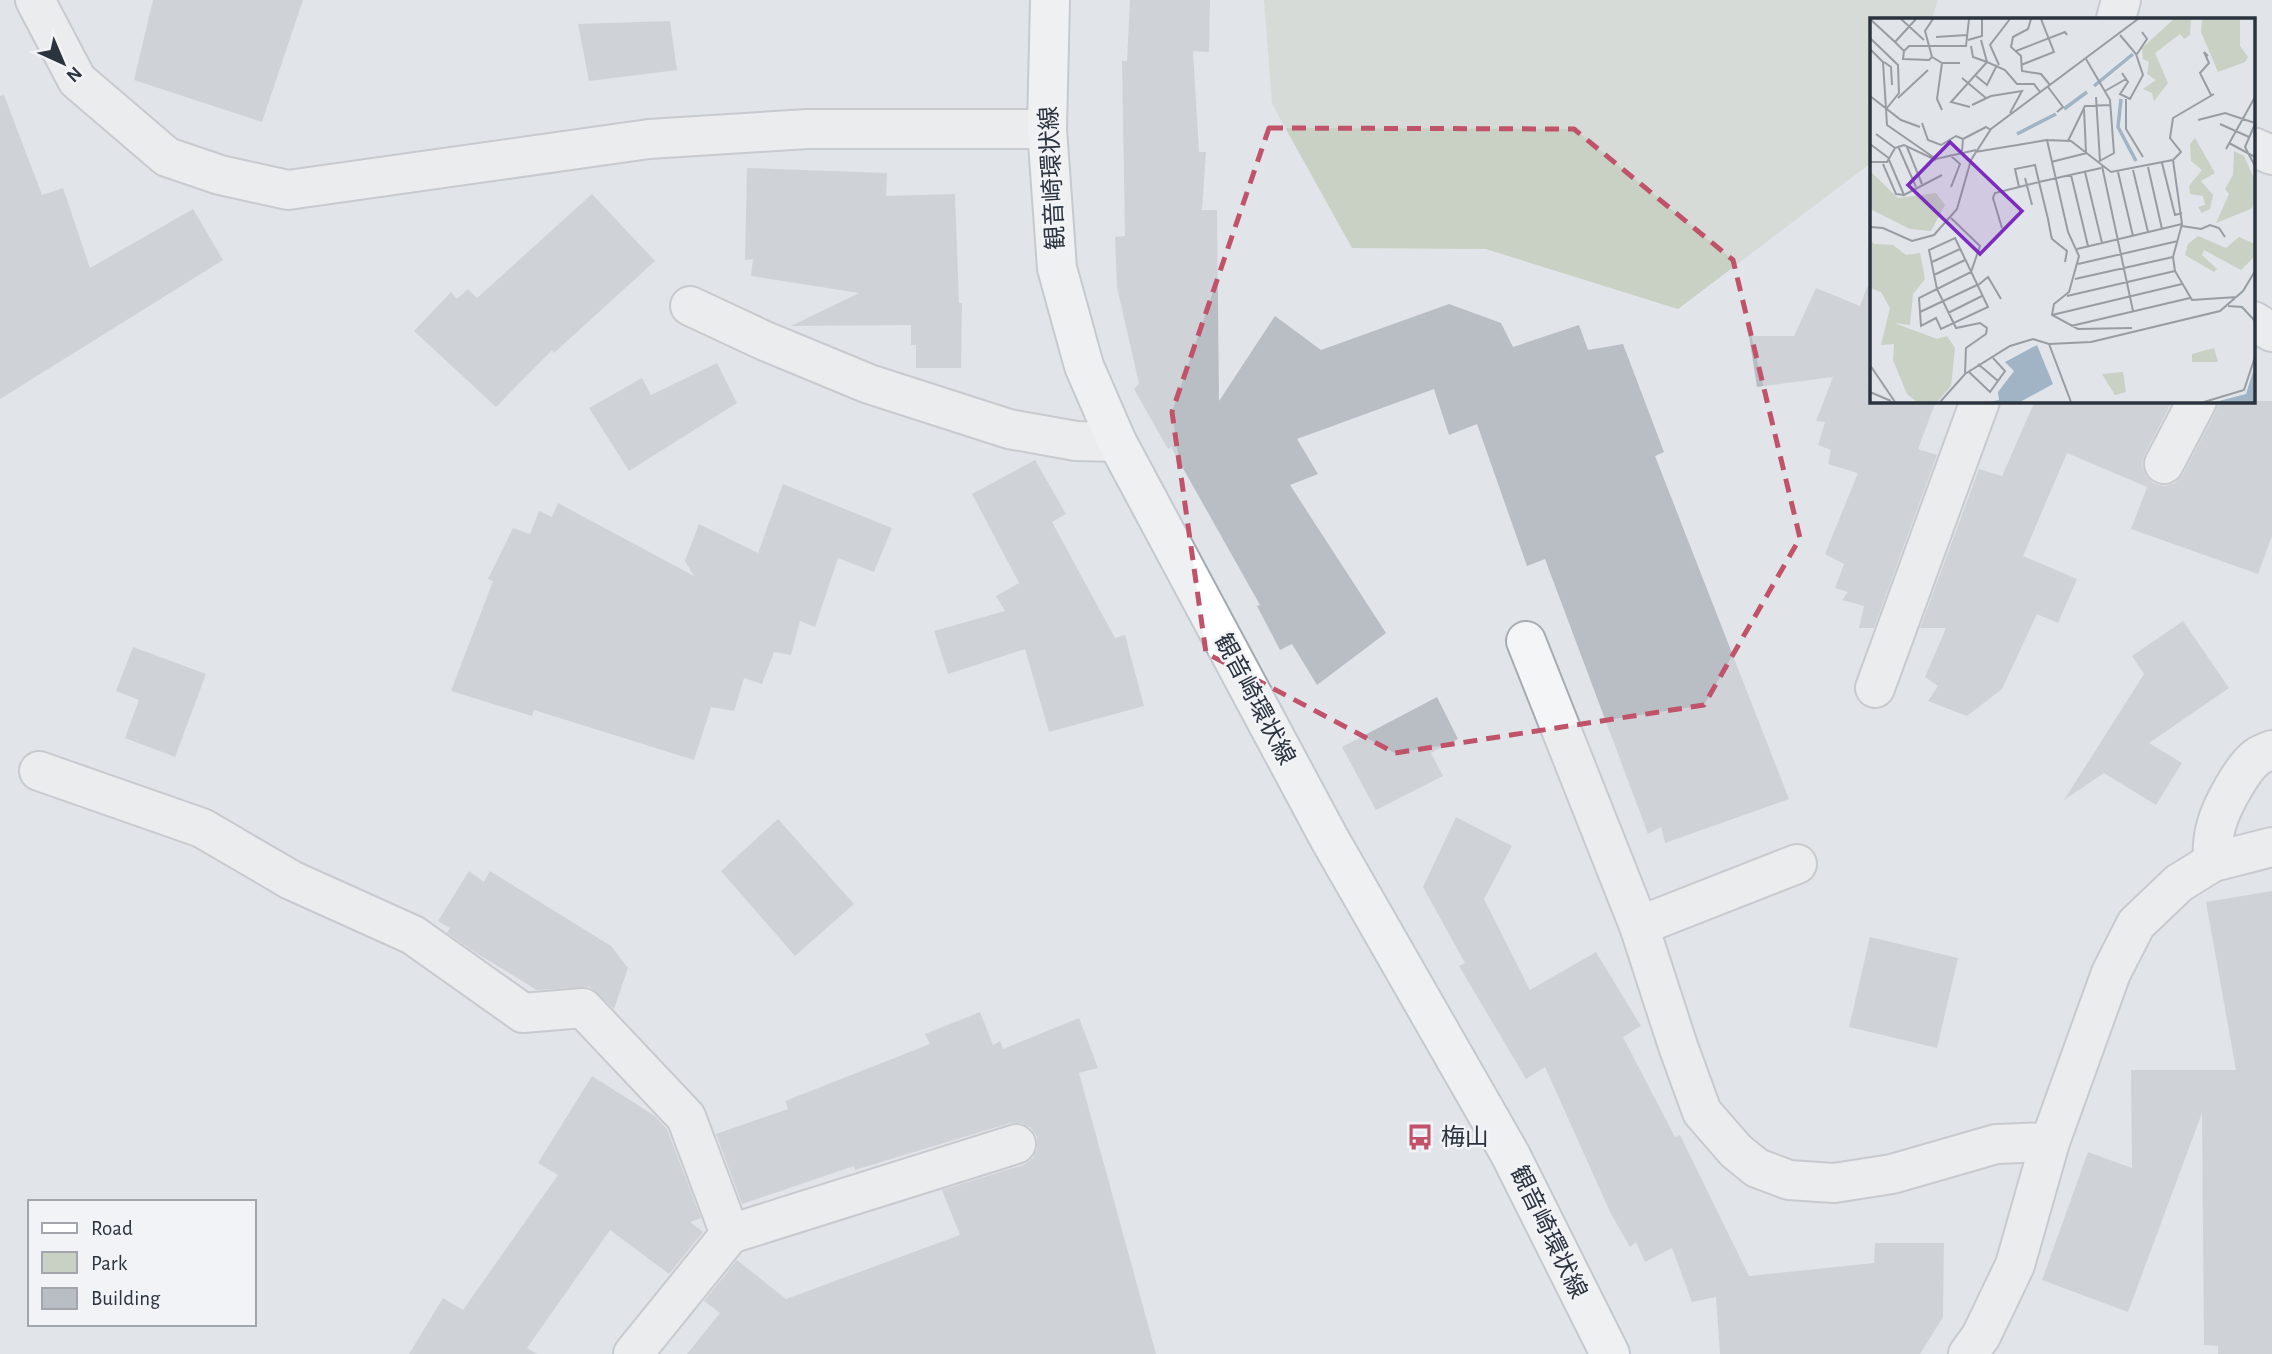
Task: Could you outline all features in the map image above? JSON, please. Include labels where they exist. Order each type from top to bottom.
[{"type":"main road","name":"観音崎環状線","points":[[1050,0],[1047,130],[1057,268],[1084,366],[1117,442],[1329,838],[1510,1154],[1610,1354]]},
{"type":"street","points":[[35,0],[77,80],[167,157],[220,175],[288,190],[649,139],[807,130],[1047,130]]},
{"type":"street","points":[[2116,18],[2121,0]]},
{"type":"street","points":[[2254,147],[2272,155]]},
{"type":"street","points":[[690,306],[765,341],[869,384],[996,425],[1076,441],[1117,442]]},
{"type":"street","points":[[2254,322],[2272,332]]},
{"type":"street","points":[[1875,688],[1980,402]]},
{"type":"street","points":[[2164,464],[2196,402]]},
{"type":"street","points":[[1526,641],[1639,926],[1702,1112],[1736,1151],[1757,1168],[1789,1180],[1834,1183],[1892,1174],[1996,1144],[2050,1142]]},
{"type":"street","points":[[2213,862],[2212,844],[2217,821],[2228,798],[2243,773],[2257,757],[2272,750]]},
{"type":"street","points":[[39,771],[202,828],[291,880],[413,934],[523,1013],[583,1008],[686,1117],[730,1234]]},
{"type":"street","points":[[1968,1354],[1981,1336],[2015,1265],[2050,1142],[2111,973],[2136,924],[2179,883],[2213,862],[2272,847]]},
{"type":"street","points":[[1639,926],[1797,864]]},
{"type":"street","points":[[633,1354],[730,1234],[1016,1144]]},
{"type":"highlighted area","points":[[1269,128],[1574,129],[1733,260],[1800,538],[1704,705],[1395,753],[1206,653],[1172,412]]},
{"type":"green space","points":[[1264,0],[1938,0],[1932,18],[1870,18],[1870,164],[1678,309],[1486,249],[1352,248],[1272,104]]},
{"type":"building","points":[[153,0],[303,0],[262,122],[134,80]]},
{"type":"building","points":[[1130,0],[1210,0],[1209,52],[1193,51],[1199,152],[1206,152],[1202,210],[1217,210],[1219,401],[1275,316],[1321,350],[1449,304],[1501,323],[1513,347],[1579,325],[1588,350],[1623,344],[1664,452],[1655,456],[1789,799],[1665,843],[1661,827],[1648,834],[1545,559],[1527,566],[1477,424],[1449,435],[1434,389],[1297,439],[1318,474],[1290,485],[1386,633],[1317,685],[1292,644],[1280,650],[1257,606],[1260,605],[1171,447],[1168,449],[1134,389],[1139,384],[1117,287],[1115,237],[1125,236],[1122,61],[1127,61]]},
{"type":"building","points":[[670,21],[677,70],[589,81],[578,24]]},
{"type":"building","points":[[4,95],[42,195],[63,188],[90,268],[193,209],[223,260],[0,399],[0,96]]},
{"type":"building","points":[[747,168],[887,173],[886,196],[955,194],[959,303],[962,303],[961,368],[916,368],[916,345],[911,345],[911,325],[791,326],[859,293],[751,276],[753,259],[745,260]]},
{"type":"building","points":[[592,194],[655,261],[554,353],[552,350],[496,407],[414,331],[451,292],[457,299],[468,289],[477,298]]},
{"type":"building","points":[[1867,287],[1870,288],[1870,402],[1936,402],[1918,449],[1937,455],[1874,628],[1859,628],[1864,606],[1842,600],[1848,592],[1835,588],[1844,564],[1825,554],[1858,473],[1828,464],[1831,450],[1818,445],[1825,422],[1816,421],[1833,377],[1757,387],[1749,336],[1794,336],[1816,288],[1860,306]]},
{"type":"building","points":[[717,363],[737,403],[629,471],[589,408],[642,378],[651,395]]},
{"type":"building","points":[[2272,401],[2272,536],[2258,574],[2131,529],[2147,487],[2067,453],[2023,556],[2077,579],[2058,623],[2037,614],[2002,689],[1967,716],[1928,701],[1938,686],[1925,677],[1946,628],[1920,628],[1979,469],[2002,476],[2035,402],[2171,402],[2142,464],[2146,476],[2153,483],[2164,486],[2175,483],[2183,474],[2219,402]]},
{"type":"building","points":[[1035,460],[1066,514],[1052,522],[1115,638],[1125,635],[1144,706],[1049,732],[1025,649],[948,674],[934,631],[1005,611],[996,596],[1019,583],[972,494]]},
{"type":"building","points":[[783,484],[892,528],[874,572],[838,558],[815,627],[800,621],[791,655],[774,652],[762,684],[744,678],[734,711],[711,707],[694,760],[534,710],[532,716],[451,691],[493,581],[488,579],[513,528],[530,534],[539,511],[552,517],[558,503],[694,576],[685,561],[699,524],[758,553]]},
{"type":"building","points":[[2183,621],[2229,688],[2149,743],[2182,763],[2156,805],[2104,773],[2064,800],[2144,674],[2132,656]]},
{"type":"building","points":[[133,647],[206,674],[175,757],[125,738],[139,700],[116,691]]},
{"type":"building","points":[[1437,697],[1458,739],[1431,753],[1443,776],[1376,810],[1342,747]]},
{"type":"building","points":[[1456,817],[1512,846],[1484,899],[1530,990],[1596,952],[1641,1026],[1623,1037],[1675,1137],[1680,1135],[1749,1276],[1874,1263],[1875,1243],[1944,1243],[1943,1317],[1920,1354],[1720,1354],[1716,1297],[1692,1302],[1672,1248],[1645,1262],[1636,1242],[1630,1247],[1611,1214],[1545,1067],[1526,1079],[1459,966],[1465,963],[1423,887]]},
{"type":"building","points":[[778,819],[854,904],[795,956],[721,871]]},
{"type":"building","points":[[469,871],[484,882],[490,871],[611,946],[628,968],[614,1009],[590,987],[537,990],[447,933],[450,928],[438,921]]},
{"type":"building","points":[[2272,891],[2272,1354],[2218,1354],[2218,1346],[2204,1345],[2202,1113],[2128,1312],[2042,1280],[2088,1152],[2132,1168],[2131,1070],[2236,1070],[2206,902]]},
{"type":"building","points":[[1870,937],[1958,958],[1937,1048],[1849,1027]]},
{"type":"building","points":[[980,1012],[993,1045],[1000,1041],[1003,1049],[1079,1018],[1098,1068],[1079,1073],[1156,1354],[687,1354],[720,1313],[704,1301],[737,1260],[786,1299],[960,1235],[942,1190],[1023,1165],[1033,1158],[1037,1137],[1031,1128],[1021,1123],[1010,1123],[855,1170],[854,1166],[742,1204],[716,1134],[788,1109],[785,1101],[930,1044],[925,1034]]},
{"type":"building","points":[[592,1076],[655,1116],[667,1129],[701,1218],[690,1222],[703,1232],[669,1274],[610,1230],[527,1348],[537,1354],[409,1354],[443,1298],[463,1310],[558,1175],[538,1163]]},
{"type":"place","name":"梅山","points":[[1420,1137]]}]
